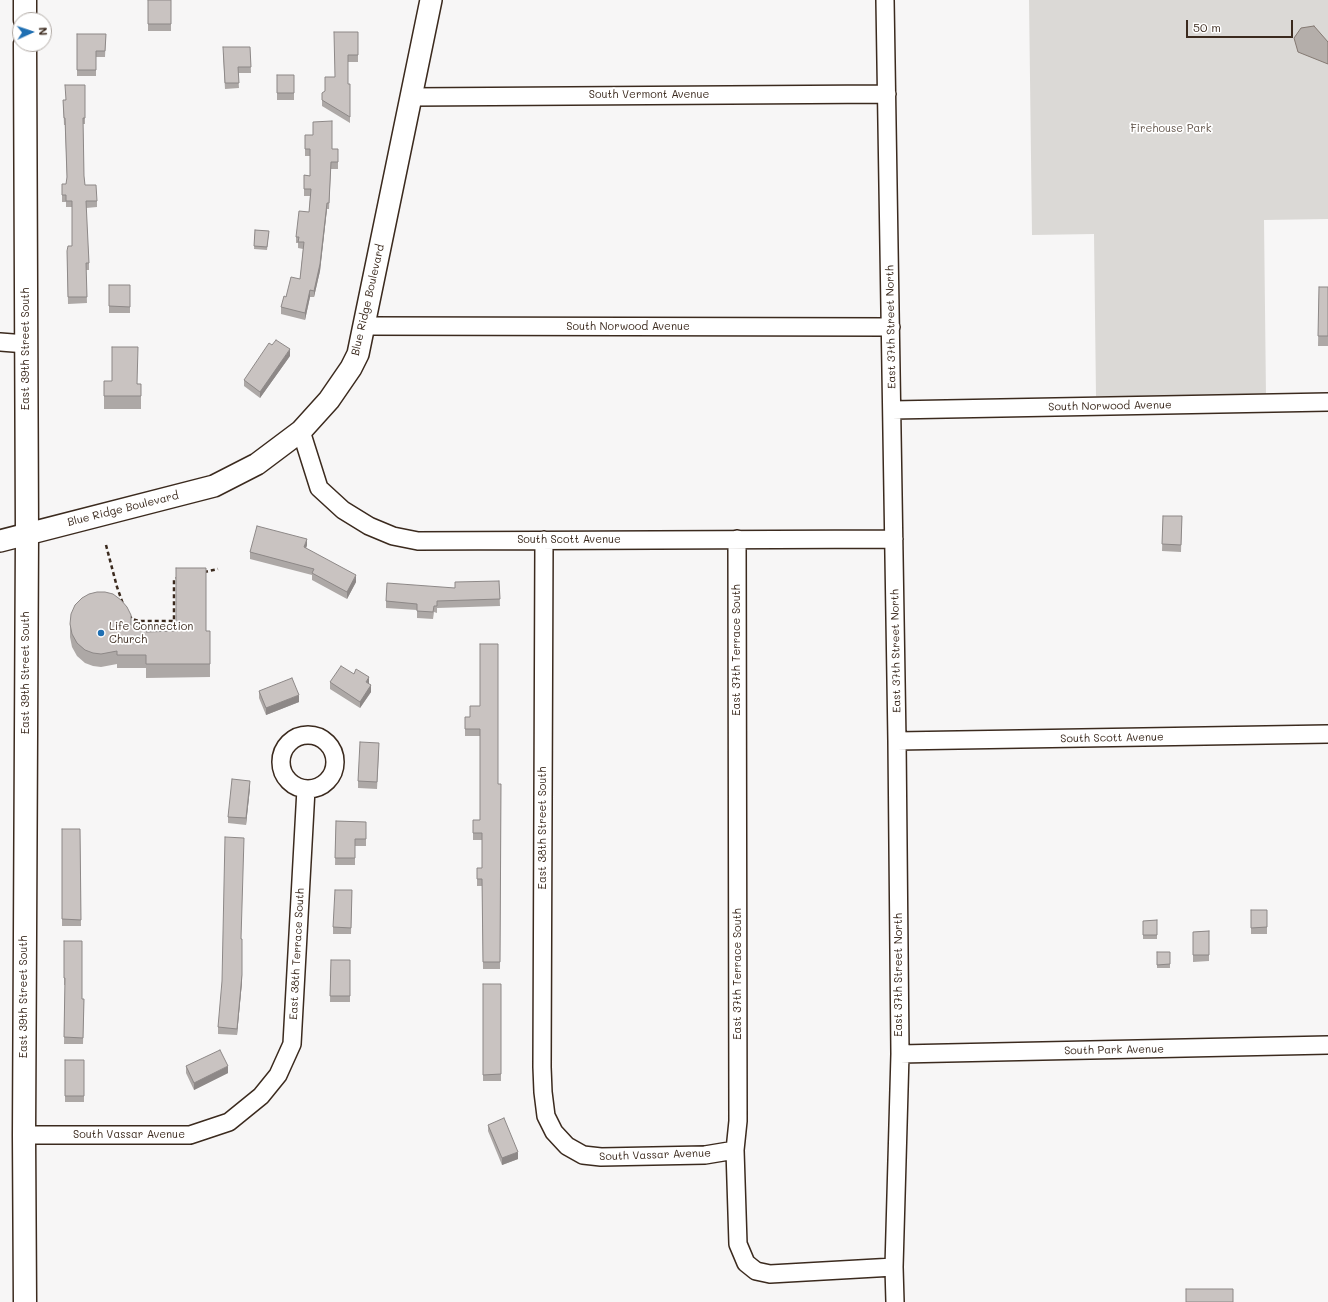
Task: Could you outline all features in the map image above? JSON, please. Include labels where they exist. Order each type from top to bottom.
[{"type":"main road","points":[[25,0],[25,12]]},
{"type":"main road","name":"East 39th Street South","points":[[25,52],[27,534],[24,1135],[25,1302]]},
{"type":"street","name":"Blue Ridge Boulevard","points":[[0,541],[214,486],[257,464],[301,431],[329,400],[351,368],[358,354],[432,0]]},
{"type":"street","name":"East 37th Street North","points":[[885,0],[897,741],[900,1054],[890,1267],[895,1302]]},
{"type":"street","name":"South Vermont Avenue","points":[[412,96],[887,94]]},
{"type":"street","name":"South Norwood Avenue","points":[[364,326],[891,328]]},
{"type":"street","points":[[0,342],[26,344]]},
{"type":"street","name":"South Norwood Avenue","points":[[892,410],[1328,402]]},
{"type":"street","name":"South Scott Avenue","points":[[301,431],[320,488],[343,510],[369,526],[393,536],[418,541],[894,539]]},
{"type":"street","name":"East 37th Terrace South","points":[[737,539],[738,1121],[736,1150],[738,1244],[746,1263],[756,1271],[770,1274],[890,1267]]},
{"type":"street","name":"East 38th Street South","points":[[544,540],[542,1067],[546,1116]]},
{"type":"street","name":"South Scott Avenue","points":[[897,741],[1328,734]]},
{"type":"street","name":"East 38th Terrace South","points":[[250,1105],[261,1096],[278,1074],[292,1044],[306,789]]},
{"type":"street","name":"South Park Avenue","points":[[900,1054],[1328,1046]]},
{"type":"street","name":"South Vassar Avenue","points":[[24,1135],[190,1135],[229,1122],[250,1105]]},
{"type":"street","name":"South Vassar Avenue","points":[[546,1116],[558,1137],[567,1146],[583,1155],[601,1158],[705,1155],[736,1150]]},
{"type":"path","points":[[106,545],[117,587],[125,610],[132,619],[143,622],[174,622],[174,579],[182,577]]},
{"type":"path","points":[[204,572],[218,569]]},
{"type":"green space","name":"Firehouse Park","points":[[1029,0],[1328,0],[1328,219],[1264,220],[1266,397],[1096,396],[1094,234],[1032,235]]},
{"type":"shaded area","points":[[1314,26],[1328,42],[1328,64],[1298,52],[1294,38],[1301,28]]},
{"type":"building","points":[[148,0],[171,0],[171,24],[148,24]]},
{"type":"building","points":[[334,32],[358,32],[358,55],[348,55],[350,117],[322,100],[322,93],[325,91],[325,77],[335,77]]},
{"type":"building","points":[[77,34],[106,34],[105,51],[96,51],[96,70],[77,70]]},
{"type":"building","points":[[223,47],[250,47],[251,67],[238,67],[239,83],[225,83]]},
{"type":"building","points":[[277,75],[294,75],[294,93],[277,93]]},
{"type":"building","points":[[65,85],[85,85],[85,118],[83,118],[84,176],[85,185],[96,185],[97,201],[86,201],[89,263],[86,263],[87,297],[68,297],[67,251],[68,246],[72,246],[72,201],[66,201],[66,195],[62,195],[62,184],[66,184],[67,177],[63,100],[66,100]]},
{"type":"building","points":[[332,121],[332,149],[338,149],[338,162],[331,162],[329,203],[327,203],[320,264],[314,291],[310,290],[305,313],[281,307],[284,296],[286,297],[291,277],[300,279],[304,242],[298,242],[299,237],[296,237],[299,211],[309,212],[311,189],[304,189],[304,175],[310,176],[310,149],[305,149],[305,135],[313,135],[313,122]]},
{"type":"building","points":[[255,230],[269,231],[267,247],[254,246]]},
{"type":"building","points":[[109,285],[130,285],[130,307],[109,306]]},
{"type":"building","points":[[1319,287],[1328,287],[1328,336],[1318,336]]},
{"type":"building","points":[[276,340],[290,349],[260,392],[244,380],[269,343],[272,345]]},
{"type":"building","points":[[112,347],[138,347],[137,384],[141,384],[141,396],[104,396],[104,381],[112,381]]},
{"type":"building","points":[[1163,516],[1182,516],[1181,545],[1162,544]]},
{"type":"building","points":[[257,526],[307,539],[304,547],[356,575],[347,592],[312,573],[314,569],[250,552]]},
{"type":"building","name":"Life Connection Church","points":[[176,568],[206,568],[206,631],[210,631],[210,664],[146,664],[146,655],[117,655],[117,651],[101,654],[93,653],[85,650],[77,643],[72,634],[70,624],[71,614],[75,605],[82,598],[97,592],[113,594],[121,600],[131,615],[131,625],[146,629],[146,632],[176,631]]},
{"type":"building","points":[[499,581],[500,599],[437,601],[437,606],[434,606],[433,612],[417,611],[417,604],[386,601],[387,583],[455,588],[455,582]]},
{"type":"building","points":[[480,644],[498,644],[498,784],[501,784],[500,962],[483,962],[482,879],[477,879],[477,868],[482,868],[482,833],[473,833],[473,820],[480,820],[480,729],[465,729],[465,717],[470,717],[470,706],[480,706]]},
{"type":"building","points":[[341,666],[354,674],[356,669],[369,677],[366,682],[371,685],[360,702],[330,682]]},
{"type":"building","points":[[292,678],[299,695],[266,708],[259,691]]},
{"type":"building","points":[[360,742],[379,743],[377,782],[358,781]]},
{"type":"building","points":[[232,779],[250,781],[246,818],[228,817]]},
{"type":"building","points":[[336,821],[366,822],[366,839],[355,839],[355,858],[335,858]]},
{"type":"building","points":[[62,829],[80,829],[81,920],[62,919]]},
{"type":"building","points":[[225,837],[244,838],[241,939],[242,975],[237,1029],[218,1027],[222,981]]},
{"type":"building","points":[[335,890],[352,890],[351,928],[333,927]]},
{"type":"building","points":[[1251,910],[1267,910],[1267,927],[1251,928]]},
{"type":"building","points":[[1157,920],[1157,935],[1143,935],[1143,921]]},
{"type":"building","points":[[1209,931],[1209,955],[1193,955],[1193,932]]},
{"type":"building","points":[[64,941],[82,941],[82,999],[84,999],[83,1038],[64,1037]]},
{"type":"building","points":[[1157,952],[1170,952],[1170,964],[1157,965]]},
{"type":"building","points":[[331,960],[350,960],[350,996],[330,996]]},
{"type":"building","points":[[483,984],[501,984],[501,1074],[483,1075]]},
{"type":"building","points":[[220,1050],[228,1066],[194,1083],[186,1066]]},
{"type":"building","points":[[65,1060],[84,1060],[84,1096],[65,1096]]},
{"type":"building","points":[[504,1118],[518,1152],[502,1158],[488,1125]]},
{"type":"building","points":[[1186,1289],[1233,1289],[1233,1302],[1186,1302]]},
{"type":"place","name":"Life Connection Church","points":[[101,633]]}]
